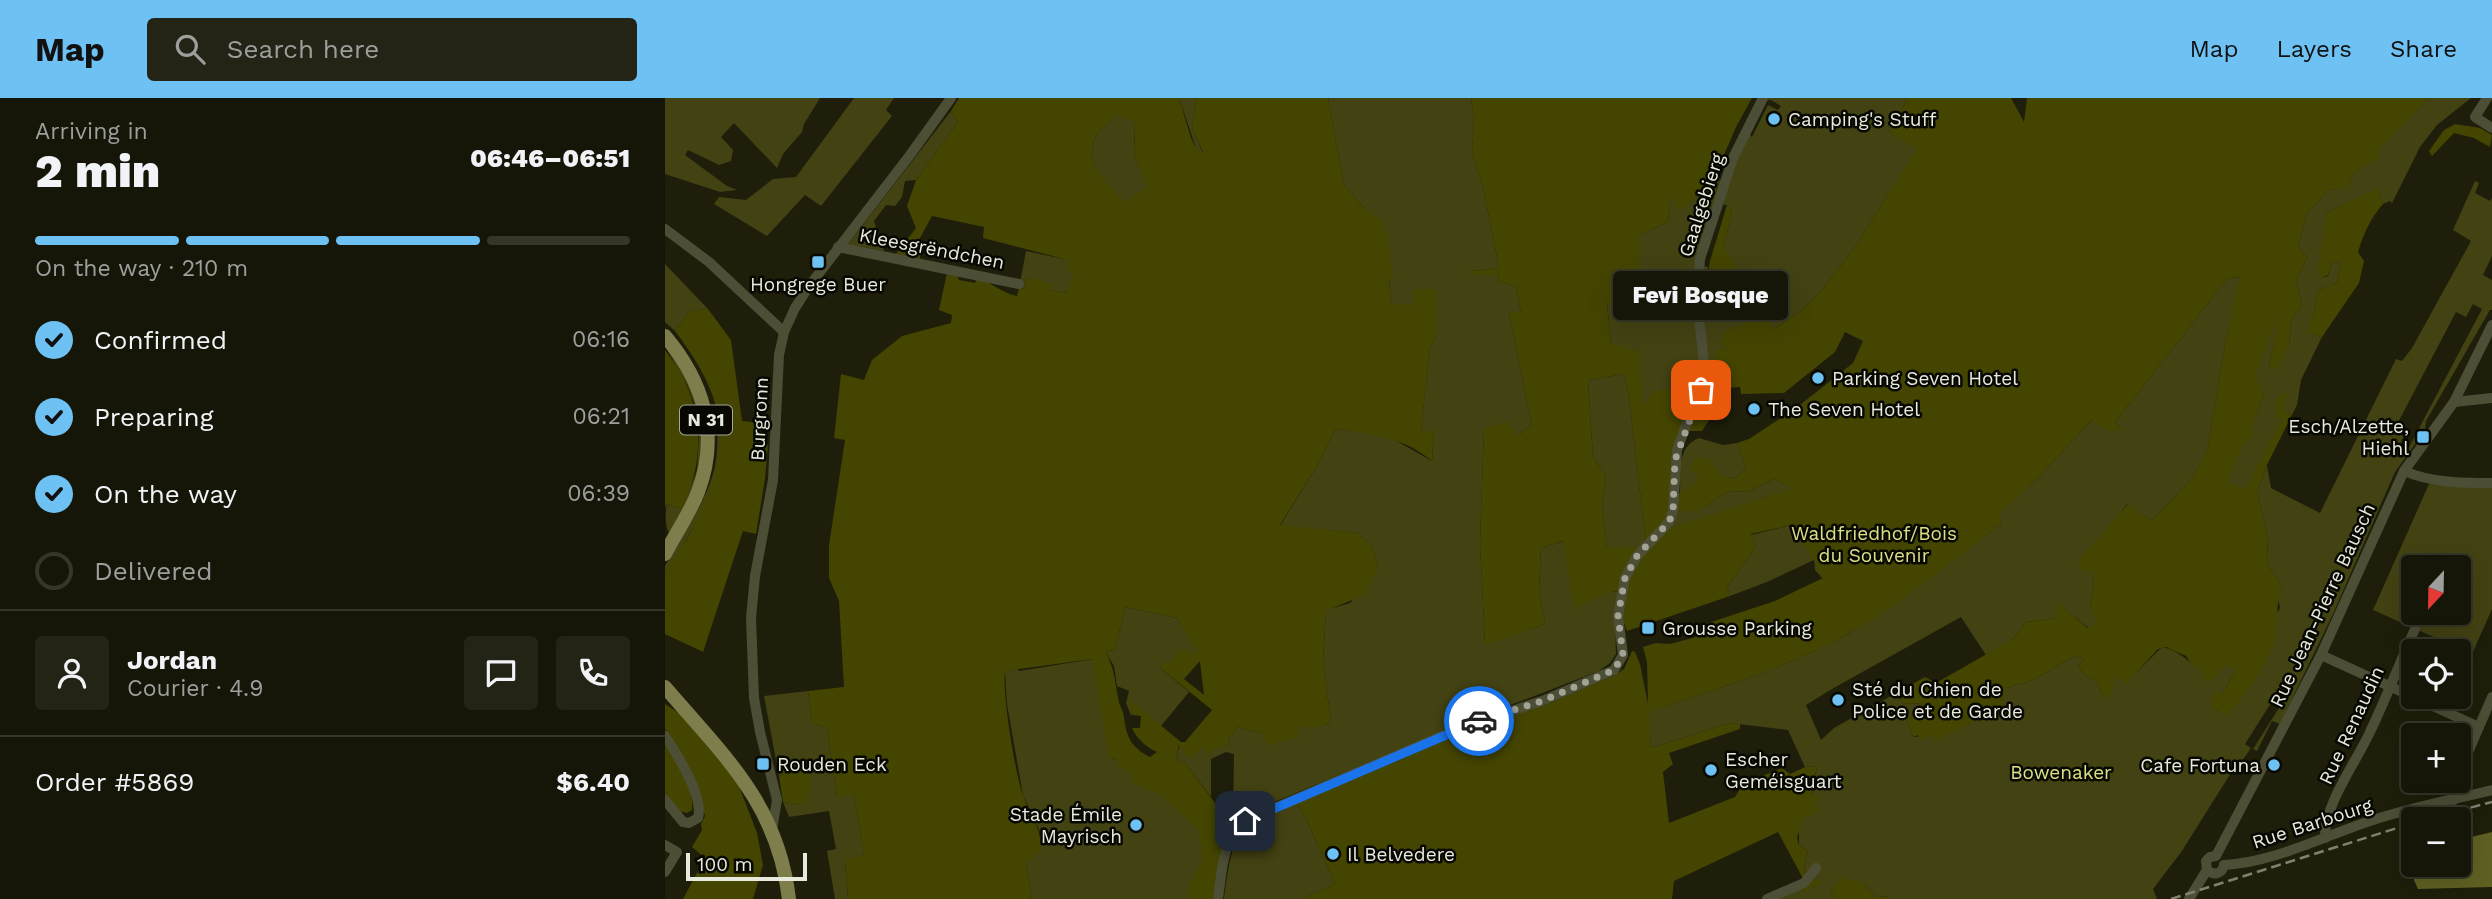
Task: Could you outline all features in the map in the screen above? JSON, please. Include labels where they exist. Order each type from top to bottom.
[{"type":"main road","name":"N 31","points":[[665,336],[683,358],[703,402],[708,450],[698,492],[665,554]]},
{"type":"main road","points":[[665,687],[767,809],[779,848],[789,899]]},
{"type":"street","name":"Burgronn","points":[[767,809],[775,791],[754,698],[751,618],[755,576],[773,480],[779,355],[784,332],[795,308],[838,247],[911,155],[951,98]]},
{"type":"street","name":"Gaalgebierg","points":[[1218,899],[1225,851],[1235,829],[1245,821],[1465,726],[1542,701],[1607,673],[1620,662],[1623,643],[1618,616],[1625,578],[1637,556],[1663,531],[1673,511],[1675,460],[1704,376],[1697,301],[1700,259],[1733,158],[1763,98]]},
{"type":"street","points":[[2487,98],[2475,117],[2492,128]]},
{"type":"street","points":[[665,229],[709,262],[784,332]]},
{"type":"street","name":"Kleesgrëndchen","points":[[838,247],[1019,284]]},
{"type":"street","name":"Rue Jean-Pierre Bausch","points":[[2189,899],[2207,870],[2208,859],[2216,856],[2321,655],[2404,471],[2454,402],[2492,325]]},
{"type":"street","points":[[2454,402],[2492,398]]},
{"type":"street","points":[[2404,471],[2419,478],[2461,483],[2492,483]]},
{"type":"street","name":"Rue Renaudin","points":[[2325,838],[2325,827],[2332,809],[2415,629]]},
{"type":"street","points":[[2321,655],[2479,727]]},
{"type":"street","points":[[2471,745],[2492,697]]},
{"type":"street","points":[[665,736],[677,753],[694,790],[699,808],[698,818],[689,823],[683,822],[665,800]]},
{"type":"street","name":"Rue Barbourg","points":[[2224,864],[2245,864],[2369,821],[2492,790]]},
{"type":"street","points":[[767,809],[775,791]]},
{"type":"street","points":[[2454,800],[2455,793]]},
{"type":"street","points":[[665,845],[677,852],[665,872]]},
{"type":"street","points":[[2207,870],[2217,874],[2222,870],[2222,859],[2216,856]]},
{"type":"street","points":[[1767,899],[1804,883],[1816,867]]},
{"type":"green space","points":[[665,98],[820,98],[802,132],[783,154],[777,168],[734,123],[721,137],[733,150],[731,161],[719,165],[688,150],[685,155],[727,186],[737,190],[720,192],[665,174]]},
{"type":"green space","points":[[854,98],[894,98],[886,110],[892,116],[821,206],[805,195],[767,236],[714,204],[719,197],[746,200],[773,179],[796,177]]},
{"type":"green space","points":[[959,98],[1179,98],[1191,138],[1199,154],[1203,152],[1192,128],[1196,101],[1194,98],[1328,98],[1344,185],[1363,207],[1381,218],[1388,237],[1393,278],[1389,279],[1391,304],[1414,305],[1414,289],[1436,289],[1436,335],[1430,349],[1421,430],[1434,432],[1432,461],[1399,442],[1336,429],[1317,466],[1280,525],[1358,533],[1373,547],[1378,568],[1366,594],[1326,611],[1323,661],[1331,722],[1319,727],[1298,727],[1299,737],[1268,745],[1261,733],[1238,727],[1228,744],[1207,753],[1204,747],[1188,758],[1179,745],[1176,759],[1185,763],[1230,823],[1224,830],[1214,899],[1188,899],[1187,892],[1202,859],[1199,831],[1161,795],[1131,782],[1131,772],[1120,768],[1116,759],[1109,758],[1092,659],[1005,671],[1007,714],[1016,770],[1041,842],[1041,851],[1026,863],[1032,899],[848,899],[845,859],[864,855],[854,795],[837,796],[827,728],[812,723],[808,691],[844,687],[839,601],[829,578],[829,545],[845,440],[834,438],[841,374],[864,380],[872,360],[902,336],[951,323],[952,315],[939,310],[947,273],[957,275],[959,280],[975,283],[977,278],[1017,296],[1019,288],[1024,289],[1026,277],[1052,284],[1052,290],[1067,293],[1074,272],[1067,270],[1068,260],[983,238],[984,227],[932,216],[920,238],[920,259],[896,254],[916,228],[907,206],[916,180],[958,122],[951,111]],"holes":[[[1116,115],[1135,122],[1134,155],[1148,187],[1124,202],[1100,174],[1092,149],[1096,137]],[[1125,607],[1177,618],[1196,650],[1192,655],[1187,649],[1180,650],[1170,662],[1159,667],[1212,710],[1185,742],[1181,742],[1131,701],[1129,704],[1133,715],[1141,716],[1140,728],[1132,728],[1136,736],[1157,752],[1150,757],[1134,746],[1126,730],[1113,671],[1106,653],[1115,651]],[[1200,662],[1204,695],[1184,679]]]},
{"type":"green space","points":[[1179,98],[1194,98],[1196,101],[1192,128],[1203,153],[1198,154]]},
{"type":"green space","points":[[1328,98],[1471,98],[1474,120],[1472,153],[1483,186],[1499,268],[1471,271],[1471,275],[1498,275],[1499,281],[1516,287],[1521,312],[1509,312],[1532,425],[1518,435],[1484,429],[1480,542],[1485,644],[1545,624],[1539,591],[1541,548],[1564,541],[1611,591],[1618,592],[1615,616],[1616,654],[1610,663],[1599,671],[1464,723],[1236,818],[1233,816],[1234,754],[1226,752],[1211,759],[1211,797],[1185,763],[1176,759],[1180,744],[1204,747],[1208,752],[1228,744],[1238,727],[1261,733],[1297,727],[1319,727],[1331,722],[1323,661],[1326,610],[1350,603],[1378,568],[1373,547],[1358,533],[1280,526],[1336,429],[1386,435],[1432,461],[1434,433],[1421,430],[1430,349],[1436,335],[1436,289],[1414,289],[1414,305],[1391,305],[1389,278],[1393,278],[1378,219],[1363,207],[1344,185]]},
{"type":"green space","name":"Waldfriedhof/Bois du Souvenir","points":[[1471,98],[1752,98],[1714,178],[1720,180],[1709,215],[1698,211],[1698,194],[1683,208],[1675,209],[1675,200],[1671,198],[1668,222],[1639,235],[1639,308],[1607,305],[1611,343],[1639,352],[1643,406],[1654,391],[1708,388],[1718,349],[1728,350],[1720,344],[1725,331],[1767,316],[1774,329],[1801,311],[1818,295],[1855,247],[1917,149],[1889,132],[1908,98],[2011,98],[2024,122],[2027,98],[2429,98],[2380,147],[2376,160],[2354,173],[2348,188],[2328,190],[2307,213],[2298,247],[2307,257],[2296,281],[2302,305],[2291,320],[2289,345],[2277,370],[2269,367],[2279,313],[2255,376],[2264,395],[2252,424],[2254,436],[2243,445],[2227,483],[2246,488],[2282,418],[2274,418],[2278,398],[2283,393],[2288,395],[2282,409],[2292,415],[2257,492],[2267,534],[2268,566],[2282,585],[2272,648],[2248,690],[2227,716],[2212,708],[2210,700],[2216,691],[2222,694],[2236,670],[2227,665],[2208,683],[2202,671],[2191,664],[2186,656],[2166,647],[2158,649],[2126,684],[2116,675],[2110,698],[2103,696],[2096,681],[2086,676],[2078,666],[2084,660],[2074,656],[2031,681],[2006,688],[2003,707],[1935,741],[1933,735],[1920,740],[1918,735],[1913,737],[1906,717],[1920,717],[1922,703],[1903,704],[1898,692],[1925,677],[1936,683],[2013,639],[2026,622],[2057,618],[2055,605],[2059,604],[2088,628],[2097,623],[2090,605],[2093,572],[2080,570],[2079,560],[2128,504],[2152,521],[2192,478],[2207,451],[2226,338],[2240,277],[2228,278],[2115,422],[2123,430],[2107,431],[2092,420],[2036,480],[1999,514],[2001,524],[1924,583],[1865,624],[1821,648],[1748,678],[1649,712],[1651,748],[1730,723],[1740,724],[1740,729],[1669,753],[1673,764],[1663,772],[1669,823],[1735,797],[1743,784],[1782,768],[1790,774],[1805,767],[1817,766],[1812,795],[1819,796],[1816,803],[1819,811],[1803,818],[1797,838],[1799,845],[1808,851],[1804,869],[1809,882],[1819,878],[1822,883],[1803,890],[1806,884],[1778,832],[1674,881],[1672,899],[1302,899],[1335,884],[1305,816],[1296,804],[1474,728],[1545,705],[1615,675],[1624,669],[1632,651],[1640,664],[1648,704],[1647,662],[1643,647],[1696,637],[1693,628],[1775,601],[1823,578],[1791,525],[1751,534],[1756,547],[1727,587],[1730,596],[1627,631],[1622,617],[1621,592],[1611,591],[1574,609],[1563,541],[1541,548],[1539,591],[1545,624],[1485,645],[1480,542],[1484,428],[1508,422],[1518,435],[1532,425],[1509,312],[1521,312],[1516,287],[1499,281],[1498,275],[1471,275],[1470,271],[1499,268],[1483,186],[1472,153],[1474,120]],"holes":[[[1845,332],[1863,341],[1853,363],[1796,408],[1749,439],[1737,443],[1746,468],[1735,479],[1720,475],[1710,459],[1696,458],[1691,467],[1699,480],[1674,497],[1685,431],[1702,431],[1730,388],[1740,387],[1741,394],[1784,393],[1835,352]],[[1624,374],[1629,396],[1646,545],[1644,547],[1607,548],[1602,507],[1606,476],[1593,457],[1588,380]],[[1774,479],[1793,488],[1664,530],[1673,511],[1699,511],[1728,491],[1747,492]]]},
{"type":"green space","points":[[1908,98],[1889,132],[1918,148],[1855,247],[1818,295],[1801,311],[1774,329],[1766,316],[1712,367],[1708,388],[1643,407],[1611,343],[1607,304],[1639,308],[1639,235],[1668,222],[1671,197],[1676,200],[1699,193],[1709,215],[1720,180],[1724,182],[1746,130],[1752,137],[1768,105],[1778,110],[1781,106],[1771,100],[1762,100]],"holes":[[[1718,203],[1732,207],[1724,248],[1702,298],[1708,267],[1699,265]]]},
{"type":"green space","points":[[2429,98],[2471,98],[2437,125],[2420,147],[2392,203],[2390,201],[2383,204],[2378,189],[2326,213],[2322,278],[2328,276],[2331,263],[2341,262],[2337,283],[2317,291],[2308,332],[2322,337],[2301,380],[2297,405],[2292,415],[2282,410],[2275,418],[2283,417],[2246,489],[2226,484],[2264,395],[2254,376],[2281,307],[2269,367],[2289,345],[2291,320],[2302,305],[2296,281],[2307,257],[2298,247],[2307,213],[2328,190],[2348,187],[2354,173],[2375,160],[2379,147]]},
{"type":"green space","points":[[951,111],[958,122],[916,180],[905,181],[902,197],[895,206],[886,205],[874,221],[884,251],[848,244]]},
{"type":"green space","points":[[1116,114],[1135,122],[1134,155],[1149,187],[1124,203],[1100,174],[1092,149],[1096,137]]},
{"type":"green space","points":[[2455,124],[2480,128],[2492,135],[2490,147],[2474,138],[2454,133],[2432,156],[2429,151],[2444,130]]},
{"type":"green space","name":"Bowenaker","points":[[2475,181],[2479,183],[2475,193],[2490,201],[2492,198],[2492,256],[2483,275],[2492,280],[2492,310],[2426,421],[2425,430],[2395,472],[2333,614],[2280,724],[2272,721],[2257,751],[2253,749],[2284,700],[2276,695],[2245,744],[2251,748],[2242,761],[2239,760],[2182,851],[2153,889],[2157,899],[1886,899],[1888,896],[1877,897],[1862,882],[1831,890],[1834,899],[1775,899],[1810,883],[1804,869],[1808,851],[1799,845],[1799,828],[1812,796],[1817,766],[1805,767],[1788,730],[1730,723],[1651,748],[1648,712],[1781,666],[1856,629],[1815,570],[1814,560],[1730,596],[1727,587],[1756,547],[1751,535],[1791,525],[1947,564],[2001,524],[1998,514],[2036,480],[2092,420],[2122,429],[2115,422],[2228,278],[2241,277],[2226,338],[2207,452],[2192,478],[2152,521],[2127,504],[2080,569],[2093,572],[2090,605],[2098,623],[2089,628],[2058,604],[2058,618],[2026,622],[2013,639],[1986,655],[1961,617],[1806,705],[1821,740],[1834,728],[1898,692],[1903,704],[1922,703],[1920,717],[1906,717],[1913,737],[1933,735],[1935,740],[2006,688],[2031,681],[2074,656],[2084,660],[2078,666],[2086,676],[2096,681],[2103,696],[2116,674],[2126,683],[2162,647],[2178,654],[2202,671],[2228,665],[2236,670],[2222,694],[2216,712],[2280,608],[2277,595],[2282,585],[2268,566],[2267,534],[2257,492],[2267,465],[2271,488],[2320,513],[2396,359],[2402,361],[2412,348],[2471,241],[2453,230]],"holes":[[[2473,304],[2482,309],[2407,451],[2399,447],[2404,436],[2394,430],[2456,312],[2466,317]]]},
{"type":"green space","points":[[2378,188],[2383,204],[2368,226],[2358,252],[2364,261],[2359,283],[2322,337],[2307,332],[2317,291],[2337,283],[2341,262],[2331,263],[2328,275],[2322,278],[2318,273],[2326,213]]},
{"type":"green space","points":[[1727,205],[1732,207],[1724,249],[1764,312],[1715,313],[1702,298],[1702,279],[1707,279]]},
{"type":"green space","points":[[1026,251],[1069,260],[1075,272],[1068,293],[1051,290],[1026,277],[1024,289],[1019,288]]},
{"type":"green space","points":[[665,264],[708,309],[690,311],[675,331],[665,322]]},
{"type":"green space","points":[[708,309],[731,340],[742,421],[762,423],[761,443],[768,444],[756,534],[743,531],[703,652],[665,634],[665,575],[704,503],[719,452],[720,429],[708,383],[675,331],[690,311]]},
{"type":"green space","points":[[665,346],[687,378],[699,417],[701,437],[698,477],[692,495],[669,533],[667,504],[682,509],[697,470],[699,433],[694,403],[687,385]]},
{"type":"green space","points":[[665,350],[687,387],[697,427],[696,468],[682,509],[667,504],[665,508]]},
{"type":"green space","points":[[1624,374],[1629,396],[1646,545],[1644,548],[1607,548],[1602,507],[1606,476],[1593,457],[1588,380]]},
{"type":"green space","points":[[718,414],[721,434],[715,476],[697,519],[665,575],[665,566],[698,510],[713,474],[717,452]]},
{"type":"green space","points":[[1699,438],[1723,445],[1737,443],[1746,468],[1735,479],[1719,476],[1706,478],[1680,494],[1683,454],[1692,442]]},
{"type":"green space","points":[[1774,479],[1794,488],[1663,531],[1673,511],[1699,511],[1728,491],[1747,492]]},
{"type":"green space","points":[[2429,484],[2492,487],[2492,609],[2472,654],[2471,639],[2438,639],[2407,625],[2471,625],[2471,555],[2401,555],[2401,622],[2373,610]]},
{"type":"green space","points":[[1125,607],[1177,618],[1197,650],[1192,655],[1159,667],[1189,692],[1161,726],[1131,702],[1131,715],[1126,703],[1129,691],[1117,686],[1114,666],[1106,653],[1109,650],[1115,651]]},
{"type":"green space","points":[[1093,659],[1110,758],[1146,766],[1224,830],[1214,899],[1032,899],[1026,863],[1041,834],[1023,795],[1007,704],[1005,671]]},
{"type":"green space","points":[[808,691],[812,723],[827,728],[837,796],[854,794],[864,855],[845,860],[848,899],[835,899],[827,851],[836,849],[829,811],[789,817],[783,802],[801,805],[804,766],[779,776],[764,696]]},
{"type":"green space","points":[[665,704],[679,713],[737,781],[757,833],[763,865],[753,899],[683,899],[705,858],[692,847],[702,830],[701,824],[705,816],[697,788],[680,752],[665,729]]},
{"type":"green space","points":[[665,744],[691,793],[692,810],[687,813],[679,811],[665,796]]},
{"type":"green space","points":[[804,766],[810,780],[808,801],[801,805],[783,802],[779,776]]},
{"type":"green space","points":[[1296,804],[1305,816],[1335,884],[1302,899],[1224,899],[1230,860],[1240,837],[1260,821]]},
{"type":"green space","points":[[1840,878],[1862,882],[1877,897],[1889,896],[1886,899],[1834,899],[1831,890]]},
{"type":"shaded area","points":[[2492,832],[2492,887],[2418,889],[2414,877],[2471,877],[2471,837]]},
{"type":"railway","points":[[2471,807],[2492,802]]},
{"type":"railway","points":[[2171,899],[2401,827]]},
{"type":"way so far","points":[[1479,721],[1542,701],[1614,670],[1620,662],[1623,643],[1618,616],[1625,578],[1637,556],[1669,522],[1673,511],[1677,450],[1701,390]]},
{"type":"place","name":"Camping's Stuff","points":[[1774,119]]},
{"type":"place","name":"Hongrege Buer","points":[[818,262]]},
{"type":"place","name":"Parking Seven Hotel","points":[[1818,378]]},
{"type":"place","name":"Fevi Bosque","points":[[1701,390]]},
{"type":"place","name":"The Seven Hotel","points":[[1754,409]]},
{"type":"place","name":"Esch/Alzette, Hiehl","points":[[2423,437]]},
{"type":"place","name":"Grousse Parking","points":[[1648,628]]},
{"type":"place","name":"Sté du Chien de Police et de Garde","points":[[1838,700]]},
{"type":"place","name":"Rouden Eck","points":[[763,764]]},
{"type":"place","name":"Cafe Fortuna","points":[[2274,765]]},
{"type":"place","name":"Escher Geméisguart","points":[[1711,770]]},
{"type":"place","name":"Stade Émile Mayrisch","points":[[1136,825]]},
{"type":"place","name":"Il Belvedere","points":[[1333,854]]},
{"type":"route","points":[[1245,821],[1479,721]]}]
